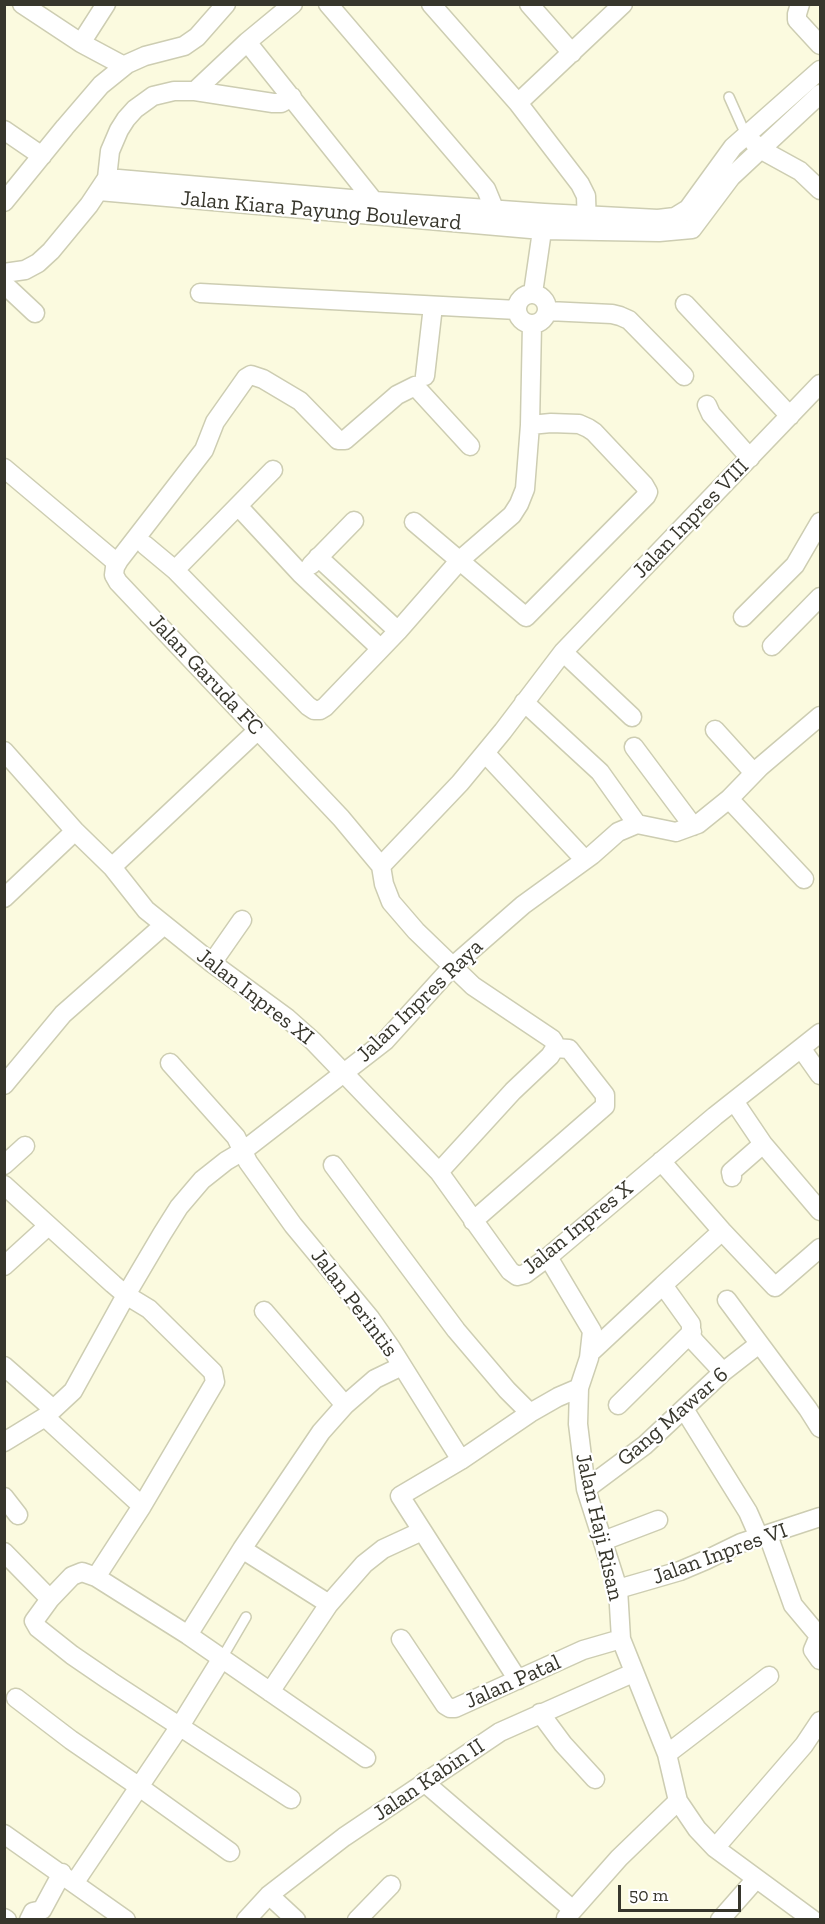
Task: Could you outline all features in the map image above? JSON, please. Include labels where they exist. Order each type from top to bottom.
[{"type":"street","points":[[22,4],[81,43],[124,66]]},
{"type":"street","points":[[81,43],[106,4]]},
{"type":"street","points":[[195,91],[247,42],[293,4]]},
{"type":"street","points":[[328,4],[486,189],[501,227]]},
{"type":"street","points":[[431,4],[518,103],[580,184],[586,196],[587,223]]},
{"type":"street","points":[[529,4],[572,53]]},
{"type":"street","points":[[518,103],[623,4]]},
{"type":"street","points":[[800,4],[796,14],[797,20],[820,45]]},
{"type":"street","points":[[4,202],[102,85],[124,66],[145,56],[184,46],[210,25],[220,6]]},
{"type":"street","points":[[247,42],[386,217]]},
{"type":"street","points":[[587,223],[675,217],[688,209],[733,147],[819,73]]},
{"type":"street","points":[[4,273],[25,270],[38,263],[51,251],[103,184],[110,151],[119,130],[135,109],[153,96],[174,91],[195,91],[273,103],[281,103],[292,97]]},
{"type":"street","points":[[533,293],[543,221],[587,223],[659,232],[692,229],[731,177],[820,94]]},
{"type":"street","points":[[4,130],[42,156]]},
{"type":"street","points":[[746,135],[760,149],[800,171],[820,190]]},
{"type":"street","name":"Jalan Kiara Payung Boulevard","points":[[103,184],[495,209],[543,221]]},
{"type":"street","name":"Jalan Kiara Payung Boulevard","points":[[103,184],[386,217],[501,227],[543,221]]},
{"type":"street","points":[[4,284],[35,313]]},
{"type":"street","points":[[200,293],[517,310]]},
{"type":"street","points":[[533,293],[541,296],[547,303],[548,311],[539,323],[532,324],[525,323],[519,317],[517,310],[519,302],[525,295],[533,293]]},
{"type":"street","points":[[685,304],[790,416]]},
{"type":"street","points":[[425,376],[433,306]]},
{"type":"street","points":[[548,311],[612,314],[629,320],[684,376]]},
{"type":"street","points":[[145,545],[175,570],[308,706],[314,710],[320,710],[398,631],[460,560],[512,514],[519,504],[525,489],[530,425],[532,324]]},
{"type":"street","points":[[4,468],[117,563],[204,450],[215,422],[246,378],[251,375],[300,401],[338,440],[345,440],[397,395],[415,386],[470,446]]},
{"type":"street","name":"Jalan Inpres VIII","points":[[381,866],[460,783],[563,652],[790,416],[817,396]]},
{"type":"street","points":[[707,405],[711,414],[750,458]]},
{"type":"street","points":[[414,522],[526,617],[648,492],[644,485],[588,428],[579,424],[530,425]]},
{"type":"street","points":[[175,570],[273,470]]},
{"type":"street","points":[[238,506],[301,574],[380,648]]},
{"type":"street","points":[[301,574],[354,521]]},
{"type":"street","points":[[743,617],[795,565],[820,522]]},
{"type":"street","points":[[318,557],[398,631]]},
{"type":"street","name":"Jalan Garuda FC","points":[[117,563],[114,575],[118,582],[341,818],[381,866],[384,884],[391,902],[416,931],[473,986],[552,1039],[555,1048],[569,1049],[605,1095],[604,1106],[473,1221]]},
{"type":"street","points":[[772,646],[820,597]]},
{"type":"street","points":[[563,652],[632,717]]},
{"type":"street","points":[[524,702],[600,772],[637,824],[676,832],[698,824],[820,717]]},
{"type":"street","points":[[112,867],[258,730]]},
{"type":"street","points":[[715,730],[754,773]]},
{"type":"street","points":[[634,747],[693,826]]},
{"type":"street","name":"Jalan Inpres XI","points":[[4,751],[75,831],[112,867],[146,910],[212,963],[287,1018],[313,1041],[343,1073]]},
{"type":"street","points":[[485,753],[585,860]]},
{"type":"street","points":[[729,799],[804,879]]},
{"type":"street","name":"Jalan Inpres Raya","points":[[4,1442],[49,1413],[73,1391],[162,1234],[202,1180],[385,1041],[452,967],[523,905],[585,860],[618,832],[637,824]]},
{"type":"street","points":[[4,898],[75,831]]},
{"type":"street","points":[[212,963],[242,920]]},
{"type":"street","points":[[4,1085],[63,1014],[164,925]]},
{"type":"street","name":"Jalan Inpres X","points":[[343,1073],[439,1172],[510,1271],[518,1276],[525,1274],[548,1257],[734,1101],[820,1034]]},
{"type":"street","points":[[439,1172],[513,1091],[550,1056],[555,1048]]},
{"type":"street","points":[[801,1048],[820,1075]]},
{"type":"street","name":"Jalan Perintis","points":[[170,1063],[236,1137],[293,1225],[370,1318],[461,1460]]},
{"type":"street","points":[[734,1101],[763,1144],[820,1211]]},
{"type":"street","points":[[732,1177],[731,1172],[763,1144]]},
{"type":"street","points":[[4,1165],[25,1146]]},
{"type":"street","points":[[661,1161],[775,1287],[820,1248]]},
{"type":"street","points":[[333,1165],[456,1330],[507,1390],[530,1413]]},
{"type":"street","points":[[4,1185],[126,1295],[149,1310],[213,1372],[215,1382],[142,1506],[96,1577]]},
{"type":"street","points":[[4,1266],[48,1226]]},
{"type":"street","points":[[590,1353],[722,1231]]},
{"type":"street","name":"Jalan Haji Risan","points":[[548,1257],[592,1331],[590,1353],[579,1388],[578,1424],[586,1489],[618,1589],[621,1639],[633,1674],[667,1754],[678,1801],[697,1829],[715,1848],[813,1920]]},
{"type":"street","points":[[663,1286],[691,1324],[695,1342],[723,1372]]},
{"type":"street","points":[[727,1300],[820,1428]]},
{"type":"street","points":[[264,1311],[345,1405]]},
{"type":"street","points":[[618,1405],[692,1332]]},
{"type":"street","name":"Gang Mawar 6","points":[[586,1489],[645,1445],[723,1372],[759,1344]]},
{"type":"street","points":[[4,1366],[142,1506]]},
{"type":"street","points":[[188,1635],[309,1448],[345,1405],[375,1380],[402,1366]]},
{"type":"street","points":[[518,1680],[400,1496],[461,1460],[530,1413],[579,1388]]},
{"type":"street","points":[[684,1409],[763,1536],[793,1605],[819,1636],[813,1650],[820,1660]]},
{"type":"street","points":[[4,1497],[18,1515]]},
{"type":"street","name":"Jalan Inpres VI","points":[[618,1589],[680,1571],[741,1543],[820,1517]]},
{"type":"street","points":[[603,1541],[658,1520]]},
{"type":"street","points":[[270,1692],[329,1605],[364,1564],[383,1549],[422,1531]]},
{"type":"street","points":[[242,1549],[329,1605]]},
{"type":"street","points":[[4,1552],[50,1599]]},
{"type":"street","points":[[291,1799],[82,1661],[38,1628],[34,1621],[50,1599],[72,1576],[82,1572],[96,1577],[188,1635],[366,1758]]},
{"type":"street","name":"Jalan Patal","points":[[401,1639],[445,1705],[450,1708],[456,1708],[584,1650],[621,1639]]},
{"type":"street","points":[[29,1920],[33,1912],[42,1910],[138,1786],[180,1726],[222,1658]]},
{"type":"street","name":"Jalan Kabin II","points":[[246,1920],[269,1895],[344,1837],[500,1732],[633,1674]]},
{"type":"street","points":[[667,1754],[769,1676]]},
{"type":"street","points":[[16,1698],[71,1740],[230,1852]]},
{"type":"street","points":[[540,1713],[563,1744],[595,1779]]},
{"type":"street","points":[[715,1848],[804,1745],[820,1721]]},
{"type":"street","points":[[424,1782],[569,1915],[619,1858],[678,1801]]},
{"type":"street","points":[[4,1834],[126,1920]]},
{"type":"street","points":[[720,1920],[756,1879]]},
{"type":"street","points":[[357,1920],[391,1885]]},
{"type":"street","points":[[269,1895],[296,1920]]},
{"type":"lane","points":[[729,98],[746,135]]},
{"type":"lane","points":[[222,1658],[246,1617]]}]
